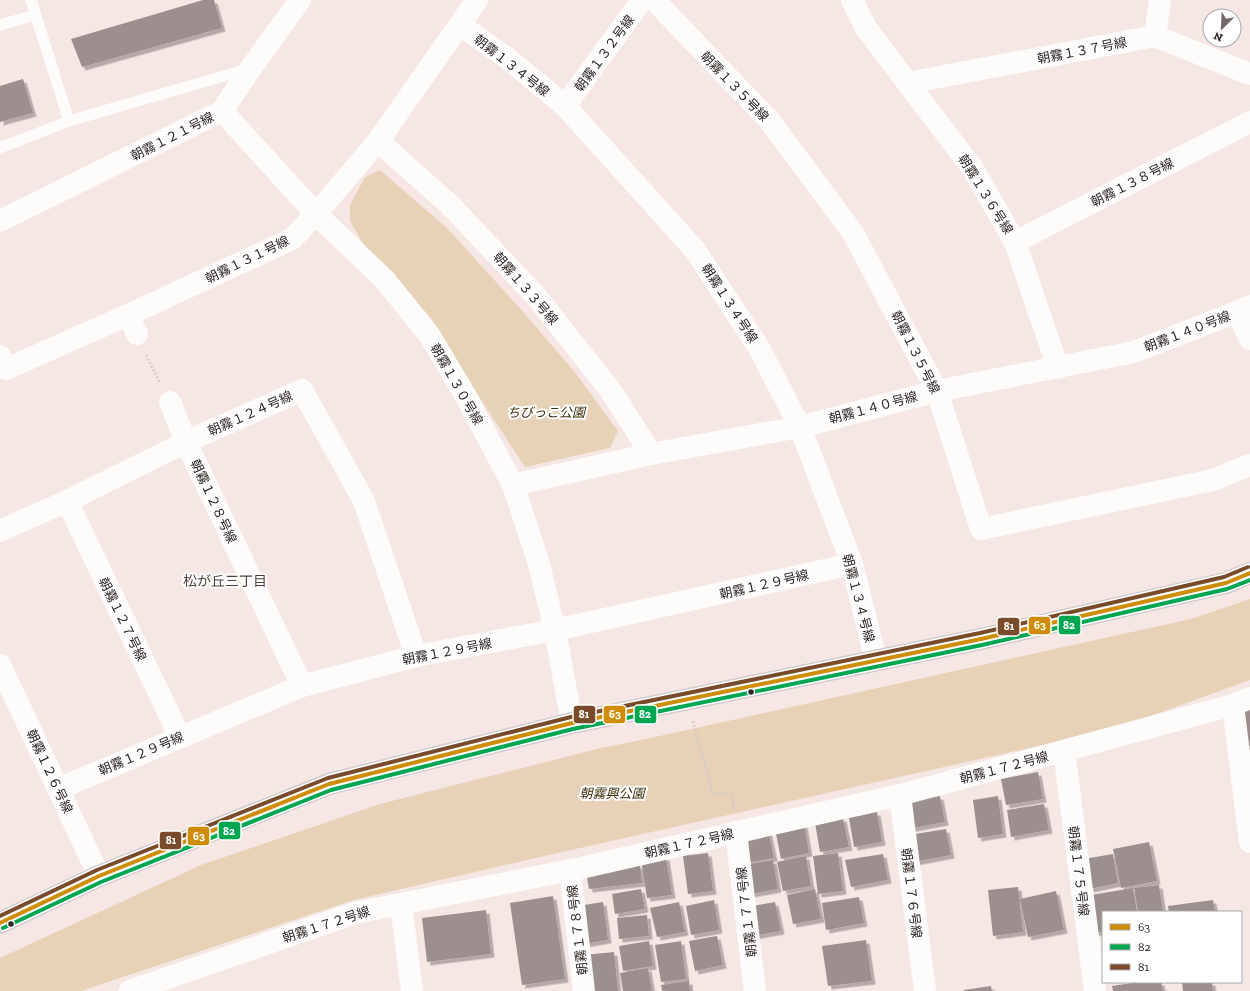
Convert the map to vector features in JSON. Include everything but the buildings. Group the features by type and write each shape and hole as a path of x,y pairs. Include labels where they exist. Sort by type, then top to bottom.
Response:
{"street":[{"name":"朝霧１２１号線","path":"0,221 222,111 300,0"},
{"name":"朝霧１３１号線","path":"0,356 6,369 128,315 292,239 316,214 378,141 477,0"},
{"name":"朝霧１３２号線","path":"565,106 642,0"},
{"name":"朝霧１３５号線","path":"654,0 769,120 853,232 937,391 981,529 1213,480 1250,465"},
{"name":"朝霧１３６号線","path":"852,0 866,28 973,169 1015,242 1058,368"},
{"path":"1160,0 1155,36 1250,74"},
{"name":"朝霧１３４号線","path":"460,25 507,58 565,106 695,250 759,348 800,427 852,564 876,661"},
{"name":"朝霧１３７号線","path":"908,84 1155,36"},
{"name":"朝霧１３０号線","path":"222,111 316,214 386,280 430,336 465,395 513,485 538,561 555,630 572,723"},
{"name":"朝霧１３８号線","path":"1015,242 1250,122"},
{"name":"朝霧１３３号線","path":"378,141 450,205 535,295 611,391 651,454"},
{"name":"朝霧１４０号線","path":"513,485 651,454 800,427 937,391 1134,352 1244,309"},
{"path":"1244,309 1250,339"},
{"path":"128,315 137,334"},
{"name":"朝霧１２４号線","path":"0,531 67,501 186,442 302,390 364,501 416,656"},
{"name":"朝霧１２８号線","path":"170,402 186,442 302,686"},
{"name":"朝霧１２７号線","path":"67,501 180,737"},
{"name":"朝霧１２９号線","path":"58,789 302,686 416,656 555,630 852,564"},
{"path":"0,923 100,876 330,784 572,723 988,637 1226,583 1250,573"},
{"name":"朝霧１２６号線","path":"0,665 100,876"},
{"path":"1241,702 1250,842"},
{"name":"朝霧１７２号線","path":"130,991 355,913 581,868 900,795 1241,702"},
{"name":"朝霧１７５号線","path":"1064,751 1095,991"},
{"name":"朝霧１７６号線","path":"900,795 925,991"},
{"name":"朝霧１７７号線","path":"736,832 755,991"},
{"name":"朝霧１７８号線","path":"570,870 584,991"},
{"path":"401,904 412,991"}],"lane":[{"path":"31,0 69,120"},
{"path":"0,25 35,15"},
{"path":"0,148 69,120 251,68"}],"path":[{"path":"137,334 170,402"},
{"path":"687,699 712,794 732,792 736,832"}],"green space":[{"name":"ちびっこ公園","path":"380,170 447,228 518,306 574,371 618,431 610,448 525,467 478,395 431,318 364,245 350,221 350,205 365,177"},
{"name":"朝霧興公園","path":"1250,599 1250,680 1115,729 571,850 354,900 81,991 0,991 0,958 201,865 380,804 601,748 1191,619"}],"transit line":[{"name":"81","path":"0,916 97,870 328,778 571,717 980,633 1224,577 1248,567"},
{"name":"63","path":"0,923 99,876 329,784 572,723 981,639 1226,583 1250,573"},
{"name":"82","path":"3,928 101,882 331,790 573,729 982,645 1227,589 1250,580"}],"district":[{"name":"松が丘三丁目","path":"225,581"}]}
